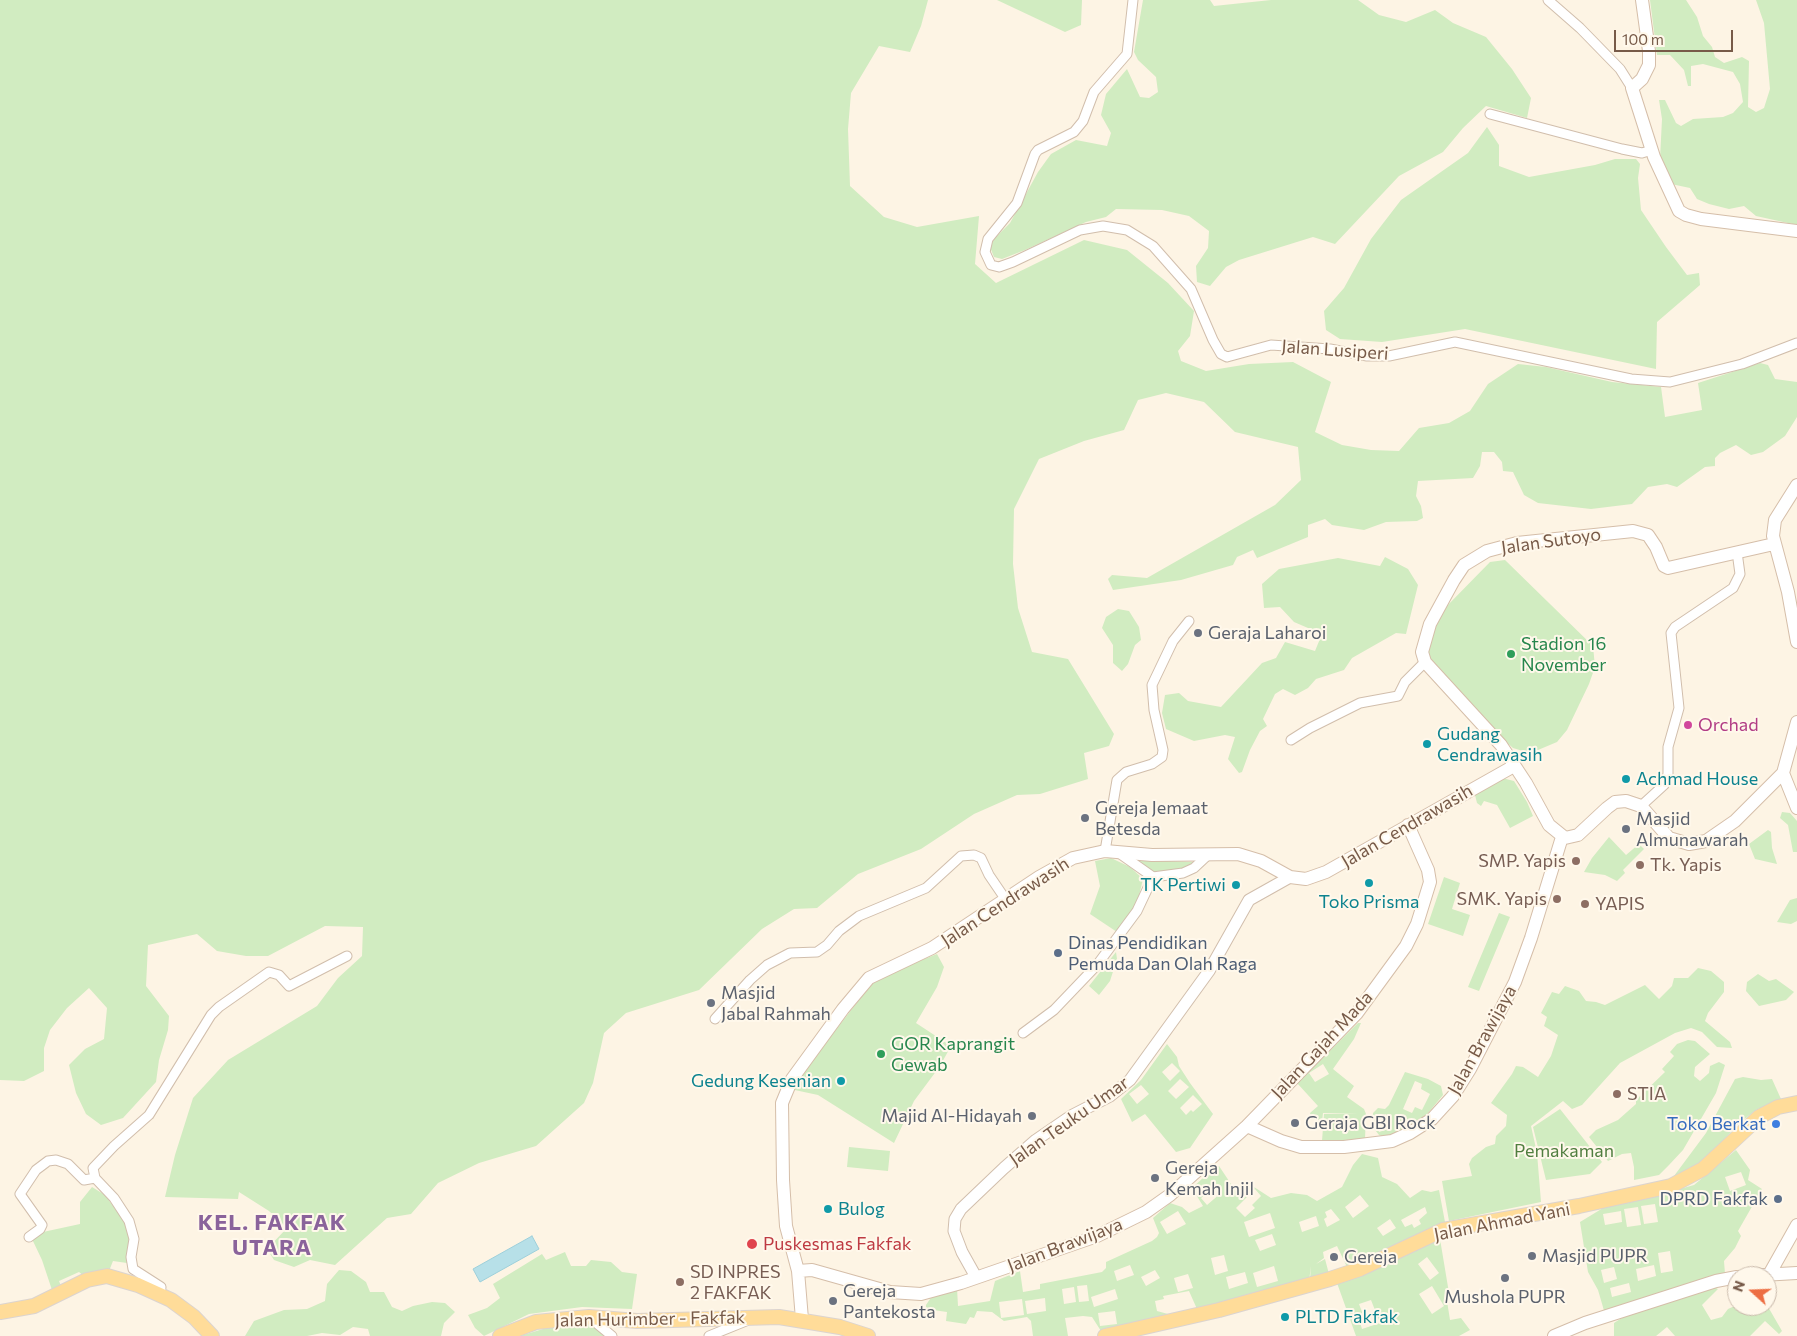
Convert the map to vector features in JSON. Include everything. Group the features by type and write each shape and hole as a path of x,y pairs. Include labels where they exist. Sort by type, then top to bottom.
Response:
{"main road":[{"path":"1642,0 1650,51 1649,65 1642,79 1632,88 1652,150 1673,200 1682,213 1701,219 1797,231"},
{"path":"1797,485 1775,520 1773,536 1788,592 1797,642"},
{"name":"Jalan Sutoyo","path":"1424,662 1422,652 1424,641 1445,596 1464,565 1487,551 1517,543 1630,531 1648,535 1656,547 1664,566 1668,568 1774,544"},
{"path":"1424,662 1501,746 1549,825 1562,837 1573,838 1592,824 1615,802 1626,801 1641,806 1670,838 1683,844 1697,844 1719,834 1783,773 1797,722"},
{"name":"Jalan Cendrawasih","path":"802,1319 798,1271 783,1180 782,1104 792,1079 843,1009 869,978 932,948 1058,864 1077,856 1105,851 1238,854 1250,856 1290,877 1306,879 1326,872 1514,766"},
{"path":"1783,773 1797,808"},
{"name":"Jalan Gajah Mada","path":"1247,1126 1357,1013 1411,937 1430,882 1428,870 1408,825"},
{"name":"Jalan Brawijaya","path":"798,1271 819,1271 872,1288 904,1294 921,1294 1097,1236 1146,1212 1170,1195 1247,1126 1281,1141 1301,1147 1344,1147 1392,1141 1410,1133 1432,1119 1453,1096 1470,1069 1515,982 1531,938 1562,837"},
{"name":"Jalan Ahmad Yani","path":"1105,1336 1226,1309 1330,1279 1360,1269 1444,1230 1580,1206 1671,1186 1703,1169 1759,1117 1778,1107 1797,1103"},
{"path":"1774,1266 1797,1225"},
{"path":"1777,1273 1797,1273"},
{"path":"0,1312 34,1306 87,1280 102,1276 116,1277 181,1305 212,1336"},
{"path":"1554,1336 1585,1323 1727,1279"},
{"name":"Jalan Hurimber - Fakfak","path":"500,1336 536,1322 589,1317 637,1321 753,1318 802,1319"},
{"path":"802,1319 868,1336"}],"street":[{"name":"Jalan Lusiperi","path":"1133,0 1127,54 1094,92 1085,116 1074,132 1035,154 1017,203 988,239 986,256 995,266 1013,262 1080,230 1103,226 1127,230 1152,246 1191,289 1213,340 1221,354 1227,357 1271,346 1330,349 1367,356 1390,356 1454,342 1632,380 1670,382 1742,364 1797,343"},
{"path":"1548,0 1569,17 1620,70 1632,88"},
{"path":"1490,114 1622,149 1642,152 1652,150"},
{"path":"1641,806 1664,785 1668,774 1668,747 1678,718 1679,708 1671,633 1675,627 1733,588 1740,574 1737,552"},
{"path":"1105,851 1117,780 1126,772 1152,764 1162,757 1163,750 1154,710 1152,685 1173,641 1189,622"},
{"path":"1291,740 1310,728 1360,703 1398,696 1404,682 1424,662"},
{"path":"1119,852 1153,877 1183,873 1194,868 1209,854"},
{"path":"715,1019 750,980 767,965 790,953 817,952 827,945 839,930 859,916 926,888 961,856 974,854 981,858 988,875 1006,900"},
{"path":"1023,1033 1054,1010 1097,965 1137,911 1153,877"},
{"name":"Jalan Teuku Umar","path":"976,1277 962,1252 954,1230 955,1220 961,1209 1036,1140 1071,1116 1110,1096 1130,1080 1209,971 1249,900 1290,877"},
{"path":"160,1295 161,1287 133,1268 131,1257 133,1233 129,1221 114,1198 95,1178 93,1168 114,1146 149,1115 215,1011 269,972 279,975 289,986 347,956"},
{"path":"29,1237 40,1229 42,1225 20,1194 36,1170 48,1161 56,1160 68,1164 84,1180 95,1178"},
{"path":"589,1317 612,1336"},
{"path":"709,1336 753,1318"}],"green space":[{"path":"0,0 928,0 921,26 910,52 879,46 851,93 848,129 850,186 884,217 917,227 979,216 975,264 996,283 1084,240 1127,250 1168,283 1194,311 1190,336 1178,351 1181,361 1206,371 1249,364 1293,362 1331,382 1315,432 1342,445 1371,450 1399,451 1419,428 1449,423 1470,411 1488,384 1518,364 1546,367 1612,382 1661,387 1665,417 1702,410 1698,383 1760,363 1768,365 1775,379 1797,382 1797,417 1785,436 1763,452 1751,455 1736,445 1720,453 1715,458 1715,466 1705,467 1677,487 1667,484 1648,487 1632,504 1591,509 1538,503 1524,495 1513,472 1503,471 1502,462 1494,452 1482,452 1480,466 1473,478 1418,481 1416,496 1421,506 1423,518 1417,521 1386,522 1364,530 1332,525 1325,519 1308,525 1308,537 1257,558 1253,550 1237,557 1233,565 1181,580 1113,590 1108,579 1112,575 1147,578 1275,505 1301,480 1298,447 1235,432 1204,402 1166,393 1138,400 1124,430 1084,441 1039,459 1014,509 1013,564 1018,608 1032,652 1068,659 1114,734 1109,746 1084,753 1088,779 1040,794 1017,795 974,814 921,849 858,874 817,908 794,909 762,929 699,990 626,1013 604,1033 593,1083 584,1103 536,1146 479,1163 438,1183 411,1214 387,1218 335,1265 310,1260 294,1267 274,1260 267,1249 287,1228 269,1211 239,1192 238,1199 165,1197 175,1155 193,1098 228,1060 317,1006 338,978 362,956 363,927 325,926 268,956 246,956 217,951 197,934 148,945 146,986 169,1016 168,1030 159,1060 156,1082 123,1118 101,1125 86,1114 76,1093 69,1065 85,1049 104,1039 107,1008 89,988 67,1008 50,1030 44,1048 44,1071 24,1081 0,1080"},
{"path":"997,0 1082,0 1081,25 1065,32"},
{"path":"1143,0 1210,0 1214,6 1271,0 1358,0 1379,15 1406,22 1435,10 1453,23 1486,37 1512,69 1531,98 1527,118 1486,106 1463,128 1443,152 1399,176 1335,244 1313,237 1239,260 1226,267 1210,286 1197,282 1196,266 1208,248 1209,231 1189,216 1162,210 1116,209 1106,217 1086,222 1025,250 1002,259 994,257 990,247 994,239 1010,223 1038,172 1051,154 1076,140 1107,146 1111,133 1101,115 1106,94 1127,69 1140,97 1149,98 1158,92 1156,77 1138,60 1134,52"},
{"path":"1650,0 1686,0 1697,17 1703,36 1712,47 1715,57 1724,63 1742,57 1749,61 1748,107 1756,112 1764,108 1770,89 1764,23 1756,0 1797,0 1797,225 1756,216 1744,206 1729,209 1709,204 1697,199 1690,188 1671,184 1660,159 1662,119 1659,100 1665,100 1676,123 1681,126 1693,119 1723,117 1733,113 1743,102 1740,84 1733,72 1703,64 1691,66 1691,86 1688,86 1684,70 1670,55 1657,55"},
{"path":"1487,127 1499,145 1499,166 1529,177 1595,165 1615,159 1636,159 1640,164 1638,178 1641,210 1687,275 1699,273 1700,285 1657,322 1656,369 1465,329 1382,342 1340,339 1326,330 1324,311 1344,288 1371,239 1401,200 1468,153"},
{"path":"1385,557 1408,569 1418,585 1406,634 1396,633 1352,658 1344,670 1316,679 1308,688 1295,695 1283,689 1275,694 1263,719 1267,726 1260,731 1250,750 1242,772 1239,773 1228,759 1235,737 1225,735 1194,741 1166,729 1162,713 1165,695 1179,693 1188,701 1221,707 1262,663 1276,658 1285,642 1315,651 1322,634 1294,622 1280,607 1264,608 1262,584 1279,569 1338,558 1380,566"},
{"name":"Stadion 16 November","path":"1505,560 1593,646 1595,667 1567,730 1557,742 1538,750 1526,752 1513,748 1496,733 1428,658 1427,644 1443,610 1490,562"},
{"path":"1118,609 1129,611 1139,627 1141,640 1135,645 1128,664 1122,671 1113,663 1113,645 1102,628 1106,617"},
{"path":"1502,778 1514,781 1533,816 1510,828 1497,805 1484,801 1481,806 1477,803 1475,795"},
{"path":"1782,812 1790,813 1797,821 1797,852 1793,852 1788,825 1780,818"},
{"path":"1768,830 1771,832 1772,848 1777,864 1755,859 1749,844"},
{"path":"1609,837 1626,855 1639,844 1644,849 1623,870 1625,873 1617,881 1605,875 1584,872 1592,858"},
{"path":"1111,858 1130,867 1143,879 1138,900 1125,923 1117,932 1090,914 1100,886 1095,861"},
{"path":"1136,859 1195,862 1184,869 1159,874 1149,870"},
{"path":"1444,877 1460,883 1452,909 1470,915 1463,936 1428,924"},
{"path":"1797,898 1797,921 1791,924 1777,922 1790,900"},
{"path":"1499,913 1510,917 1479,991 1468,987"},
{"path":"1116,952 1117,959 1110,981 1099,995 1089,986"},
{"name":"GOR Kaprangit Gewab","path":"937,954 944,967 937,987 916,1023 951,1046 940,1066 914,1101 894,1143 818,1095 790,1089 876,978"},
{"path":"1698,968 1711,971 1724,982 1724,992 1708,1013 1705,1021 1730,1042 1732,1048 1717,1047 1702,1032 1691,1028 1675,1033 1620,1063 1582,1105 1572,1109 1563,1101 1531,1126 1537,1153 1541,1202 1449,1221 1442,1181 1472,1176 1469,1164 1472,1158 1486,1147 1495,1144 1496,1136 1506,1126 1507,1115 1491,1103 1516,1066 1523,1067 1538,1077 1551,1056 1558,1035 1544,1026 1547,1017 1541,1013 1552,992 1559,994 1565,986 1579,991 1586,1001 1605,1005 1645,985 1659,999 1672,986 1674,978 1688,978"},
{"path":"1758,974 1769,981 1776,979 1794,992 1786,1000 1759,1006 1746,991 1747,982"},
{"path":"1358,1023 1361,1023 1354,1039 1333,1069 1354,1086 1347,1097 1364,1109 1366,1114 1365,1139 1322,1141 1324,1114 1358,1114 1323,1113 1322,1122 1311,1117 1310,1113 1318,1106 1297,1083","holes":["1323,1064 1329,1074 1315,1082 1309,1073"]},
{"path":"1688,1040 1695,1041 1710,1054 1695,1067 1694,1076 1700,1081 1709,1073 1710,1066 1719,1062 1725,1065 1716,1093 1683,1150 1669,1165 1659,1175 1634,1180 1631,1153 1622,1154 1608,1161 1589,1137 1596,1130 1618,1120 1636,1104 1636,1100 1665,1072 1662,1069 1674,1056 1670,1052 1677,1044"},
{"path":"1167,1044 1177,1057 1179,1066 1190,1083 1213,1114 1190,1148 1176,1152 1145,1114 1132,1122 1121,1099 1141,1080","holes":["1172,1063 1180,1071 1170,1081 1162,1072","1180,1079 1189,1087 1176,1099 1168,1091","1141,1085 1149,1094 1137,1104 1129,1094","1193,1095 1202,1104 1186,1115 1180,1108"]},
{"path":"1405,1072 1428,1079 1441,1086 1443,1095 1424,1118 1408,1131 1386,1138 1379,1135 1372,1126 1373,1113 1378,1108 1385,1109 1389,1105","holes":["1415,1081 1422,1084 1421,1089 1430,1094 1422,1110 1415,1107 1412,1113 1403,1109","1386,1114 1391,1128 1379,1132 1374,1118"]},
{"path":"1743,1077 1761,1080 1772,1079 1781,1099 1756,1110 1737,1125 1718,1147 1692,1170 1671,1180 1706,1133 1735,1079"},
{"name":"Pemakaman","path":"1560,1109 1602,1162 1590,1174 1546,1180 1533,1127"},
{"path":"849,1147 890,1151 888,1171 847,1167"},
{"path":"1736,1150 1750,1170 1748,1180 1762,1189 1738,1231 1741,1236 1735,1248 1724,1261 1725,1274 1605,1314 1598,1290 1588,1272 1580,1222 1608,1205 1652,1197 1694,1185","holes":["1741,1172 1746,1185 1730,1191 1725,1177","1655,1204 1658,1222 1644,1224 1641,1206","1638,1207 1641,1225 1627,1227 1624,1209","1621,1211 1622,1222 1605,1225 1603,1214","1670,1251 1673,1271 1661,1273 1658,1253","1654,1265 1656,1276 1638,1281 1636,1269","1614,1267 1617,1279 1604,1283 1601,1270","1629,1283 1631,1292 1612,1297 1610,1288"]},
{"path":"1362,1154 1378,1158 1382,1177 1397,1184 1410,1198 1422,1190 1431,1192 1439,1190 1445,1222 1362,1262 1347,1267 1337,1246 1323,1252 1324,1258 1316,1264 1325,1259 1329,1274 1310,1280 1311,1266 1309,1281 1285,1288 1197,1309 1189,1291 1163,1296 1164,1299 1155,1301 1157,1311 1168,1314 1168,1318 1123,1328 1101,1331 1092,1317 1083,1316 1065,1318 1068,1336 1033,1336 1031,1321 1027,1317 1004,1321 992,1312 977,1311 974,1318 970,1317 966,1324 946,1321 947,1312 926,1309 926,1305 932,1296 957,1288 958,1306 990,1301 995,1281 1020,1271 1023,1292 1040,1289 1040,1284 1102,1272 1106,1268 1106,1262 1157,1237 1159,1233 1153,1218 1170,1203 1182,1207 1189,1213 1203,1206 1192,1188 1214,1168 1219,1166 1241,1199 1254,1187 1271,1198 1291,1193 1307,1195 1317,1201 1342,1187 1353,1165","holes":["1216,1186 1221,1193 1207,1205 1201,1198","1255,1189 1261,1196 1252,1205 1255,1208 1245,1217 1236,1208","1360,1195 1369,1206 1353,1218 1345,1207","1425,1207 1427,1213 1419,1220 1421,1224 1414,1228 1412,1224 1405,1227 1401,1220","1331,1209 1340,1220 1327,1227 1324,1219 1327,1217 1325,1212","1178,1211 1186,1224 1167,1234 1160,1222","1270,1213 1275,1228 1249,1237 1244,1222","1316,1216 1319,1226 1302,1232 1299,1222","1390,1219 1396,1228 1383,1236 1377,1228","1272,1234 1276,1245 1260,1251 1255,1240","1224,1255 1228,1271 1215,1275 1211,1258","1130,1265 1134,1275 1117,1281 1114,1271","1274,1266 1278,1281 1257,1287 1253,1273","1155,1270 1160,1278 1146,1286 1141,1277","1245,1272 1248,1283 1229,1289 1226,1277","1188,1274 1193,1288 1178,1292 1174,1278","1087,1285 1089,1301 1079,1302 1077,1286","1074,1287 1076,1302 1064,1304 1062,1289","1115,1289 1118,1299 1094,1307 1091,1297","1045,1298 1046,1311 1027,1314 1025,1301","1022,1299 1024,1315 1001,1318 999,1302","1115,1311 1117,1324 1100,1326 1098,1313"]},
{"path":"92,1187 105,1195 124,1221 130,1238 127,1263 113,1261 109,1271 84,1276 79,1272 59,1281 61,1286 52,1290 42,1260 32,1239 43,1232 80,1224 80,1202"},
{"path":"1440,1239 1450,1299 1447,1301 1450,1320 1461,1318 1470,1330 1459,1336 1356,1336 1337,1283","holes":["1427,1257 1439,1273 1430,1280 1418,1264","1432,1286 1444,1306 1432,1314 1419,1294","1371,1300 1380,1323 1362,1329 1359,1319 1364,1317 1359,1304"]},
{"path":"565,1252 571,1266 586,1266 591,1260 611,1262 622,1272 637,1274 632,1309 582,1307 529,1314 484,1336 475,1328 468,1315 487,1308 500,1298 493,1284 542,1254 546,1260"},
{"path":"339,1270 351,1271 366,1282 370,1292 384,1292 392,1307 402,1311 413,1306 432,1302 445,1303 455,1312 444,1323 441,1336 370,1336 368,1329 353,1327 340,1335 322,1333 307,1336 245,1336 254,1321 284,1310 307,1309 325,1301 327,1284"},
{"path":"1714,1287 1718,1289 1702,1305 1711,1320 1722,1317 1727,1310 1727,1316 1773,1316 1782,1331 1779,1334 1765,1321 1750,1336 1675,1336 1667,1327 1656,1336 1614,1336 1614,1323 1628,1314"},
{"path":"589,1322 604,1336 520,1336 543,1329"}],"water":[{"path":"532,1236 539,1249 480,1282 473,1269"}],"place":[{"name":"Geraja Laharoi","path":"1198,633"},
{"name":"Stadion 16 November","path":"1511,654"},
{"name":"Orchad","path":"1688,725"},
{"name":"Gudang Cendrawasih","path":"1427,744"},
{"name":"Achmad House","path":"1626,779"},
{"name":"Gereja Jemaat Betesda","path":"1085,818"},
{"name":"Masjid Almunawarah","path":"1626,829"},
{"name":"SMP. Yapis","path":"1576,861"},
{"name":"Tk. Yapis","path":"1640,865"},
{"name":"Toko Prisma","path":"1369,883"},
{"name":"TK Pertiwi","path":"1236,885"},
{"name":"SMK. Yapis","path":"1557,899"},
{"name":"YAPIS","path":"1585,904"},
{"name":"Dinas Pendidikan Pemuda Dan Olah Raga","path":"1058,953"},
{"name":"Masjid Jabal Rahmah","path":"711,1003"},
{"name":"GOR Kaprangit Gewab","path":"881,1054"},
{"name":"Gedung Kesenian","path":"841,1081"},
{"name":"STIA","path":"1617,1094"},
{"name":"Majid Al-Hidayah","path":"1032,1116"},
{"name":"Geraja GBI Rock","path":"1295,1123"},
{"name":"Toko Berkat","path":"1776,1124"},
{"name":"Gereja Kemah Injil","path":"1155,1178"},
{"name":"DPRD Fakfak","path":"1778,1199"},
{"name":"Bulog","path":"828,1209"},
{"name":"Puskesmas Fakfak","path":"752,1244"},
{"name":"Masjid PUPR","path":"1532,1256"},
{"name":"Gereja","path":"1334,1257"},
{"name":"Mushola PUPR","path":"1505,1278"},
{"name":"SD INPRES 2 FAKFAK","path":"680,1282"},
{"name":"Gereja Pantekosta","path":"833,1301"},
{"name":"PLTD Fakfak","path":"1285,1317"}],"district":[{"name":"KEL. FAKFAK UTARA","path":"272,1236"}]}
